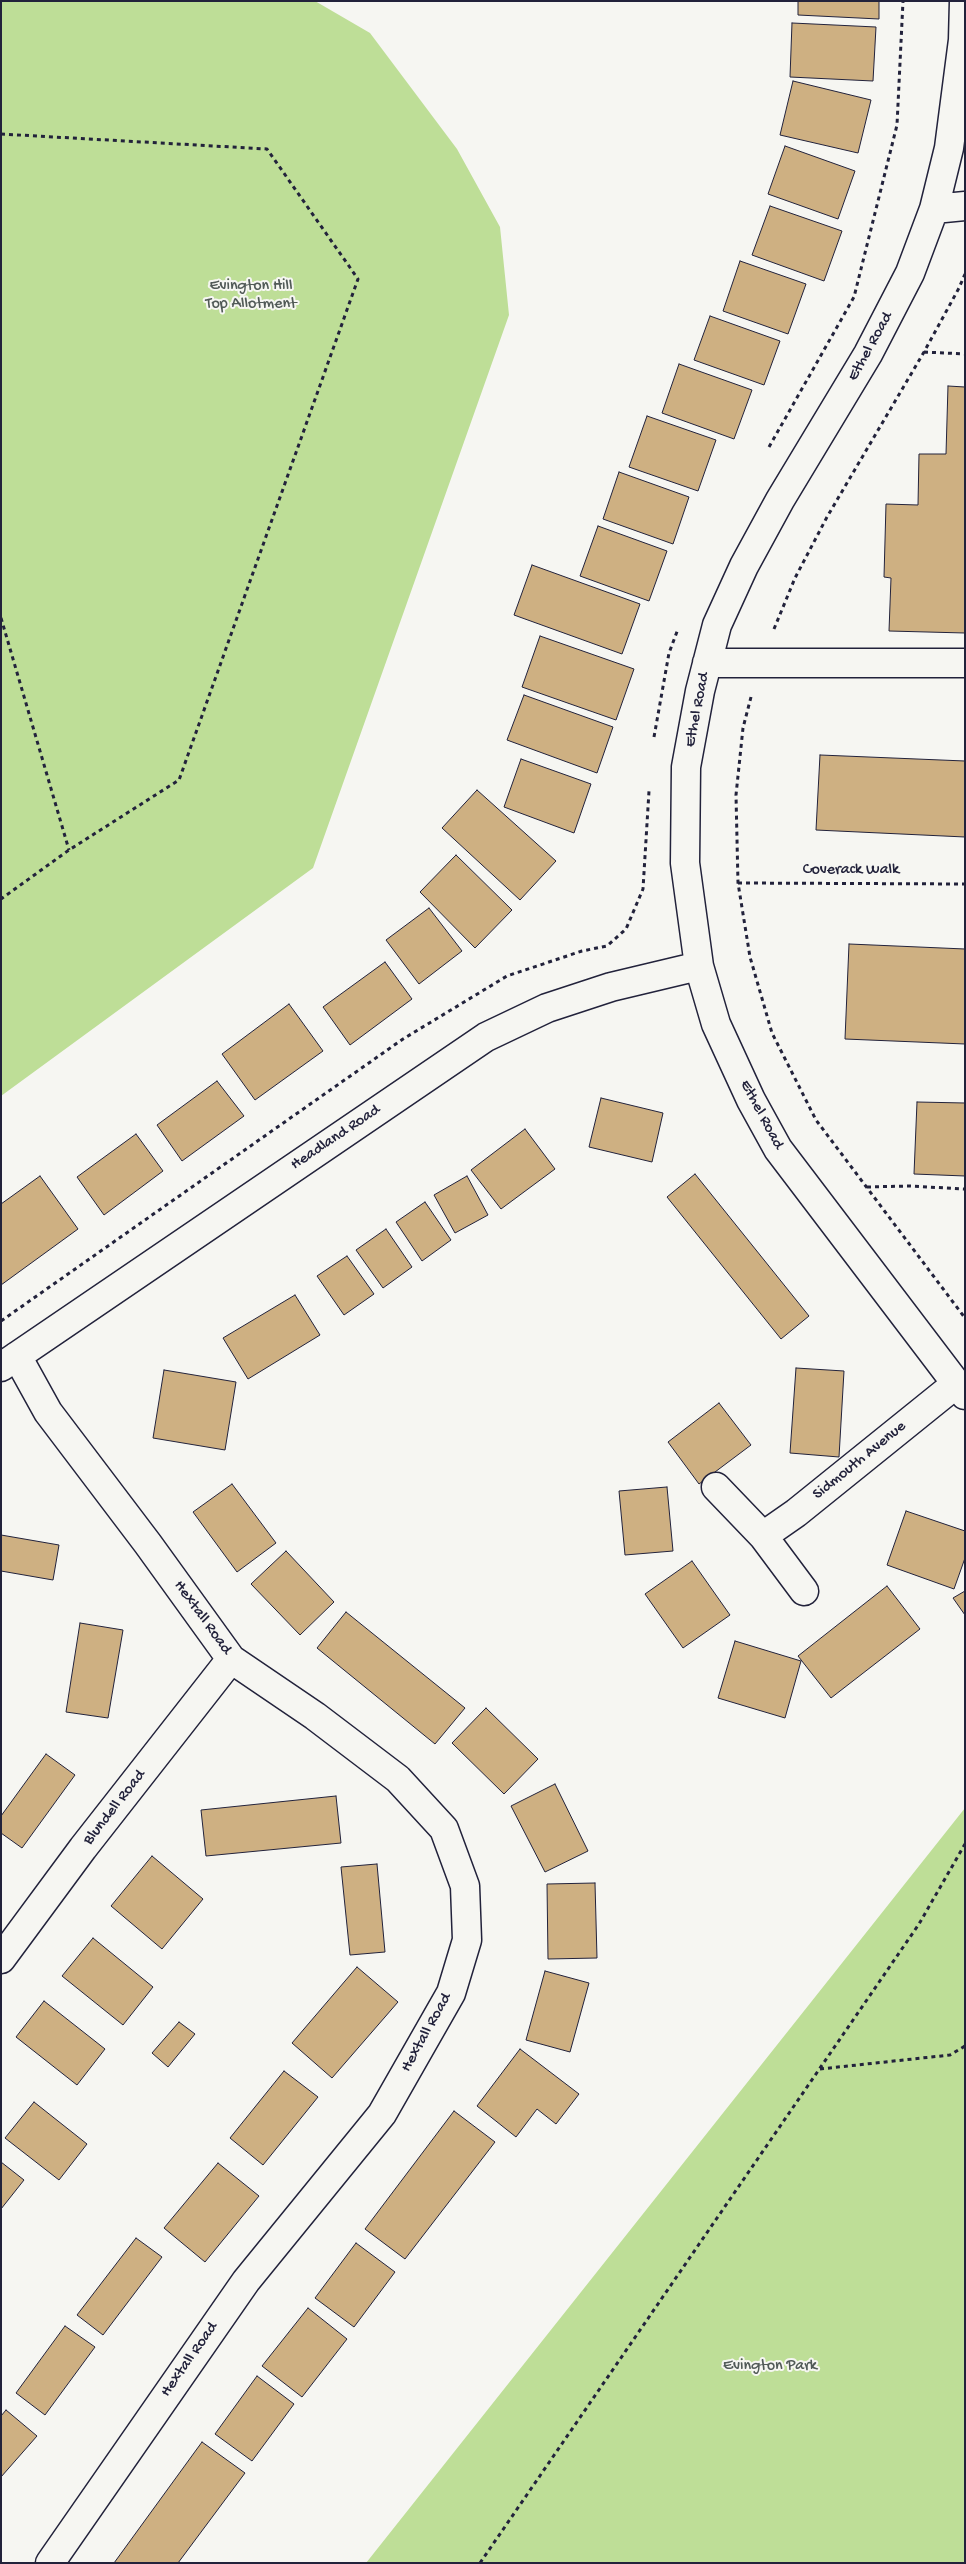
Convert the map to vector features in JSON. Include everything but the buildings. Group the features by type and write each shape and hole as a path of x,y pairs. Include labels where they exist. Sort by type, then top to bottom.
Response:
{"street":[{"name":"Ethel Road","path":"960,1389 778,1149 751,1100 716,1024 699,966 685,863 686,767 707,663 717,625 744,566 780,500 868,354 910,273 934,209 949,148 963,40 964,1"},
{"path":"934,209 965,206"},
{"path":"707,663 965,663"},
{"name":"Headland Road","path":"9,1361 486,1037 547,1008 611,987 699,966"},
{"name":"Hextall Road","path":"9,1361 148,1544 231,1659 316,1716 398,1779 444,1829 465,1886 466,1940 451,1993 382,2114 246,2281 50,2563"},
{"name":"Sidmouth Avenue","path":"763,1536 796,1514 960,1389"},
{"path":"716,1487 763,1536 804,1591"},
{"name":"Blundell Road","path":"1,1959 83,1848 231,1659"}],"path":[{"path":"765,454 854,297 897,125 903,1"},
{"path":"1,134 267,149 358,279 179,780 69,850 1,899"},
{"path":"965,274 924,352 827,517 795,578 760,664 743,728 736,795 738,883 750,957 772,1033 816,1120 965,1318"},
{"path":"924,352 965,354"},
{"path":"1,618 69,850"},
{"path":"654,740 669,654 679,626"},
{"path":"1,1321 403,1039 507,976 582,951 607,946 626,929 644,889 650,787"},
{"name":"Coverack Walk","path":"738,883 965,884"},
{"path":"867,1187 909,1186 965,1189"},
{"path":"480,2563 919,1924 965,1844"},
{"path":"819,2070 950,2055 965,2046"}],"green space":[{"name":"Evington Hill Top Allotment","path":"1,1 315,1 370,33 457,149 500,227 509,315 313,868 1,1096"},
{"name":"Evington Park","path":"965,1808 965,2563 366,2563"}]}
